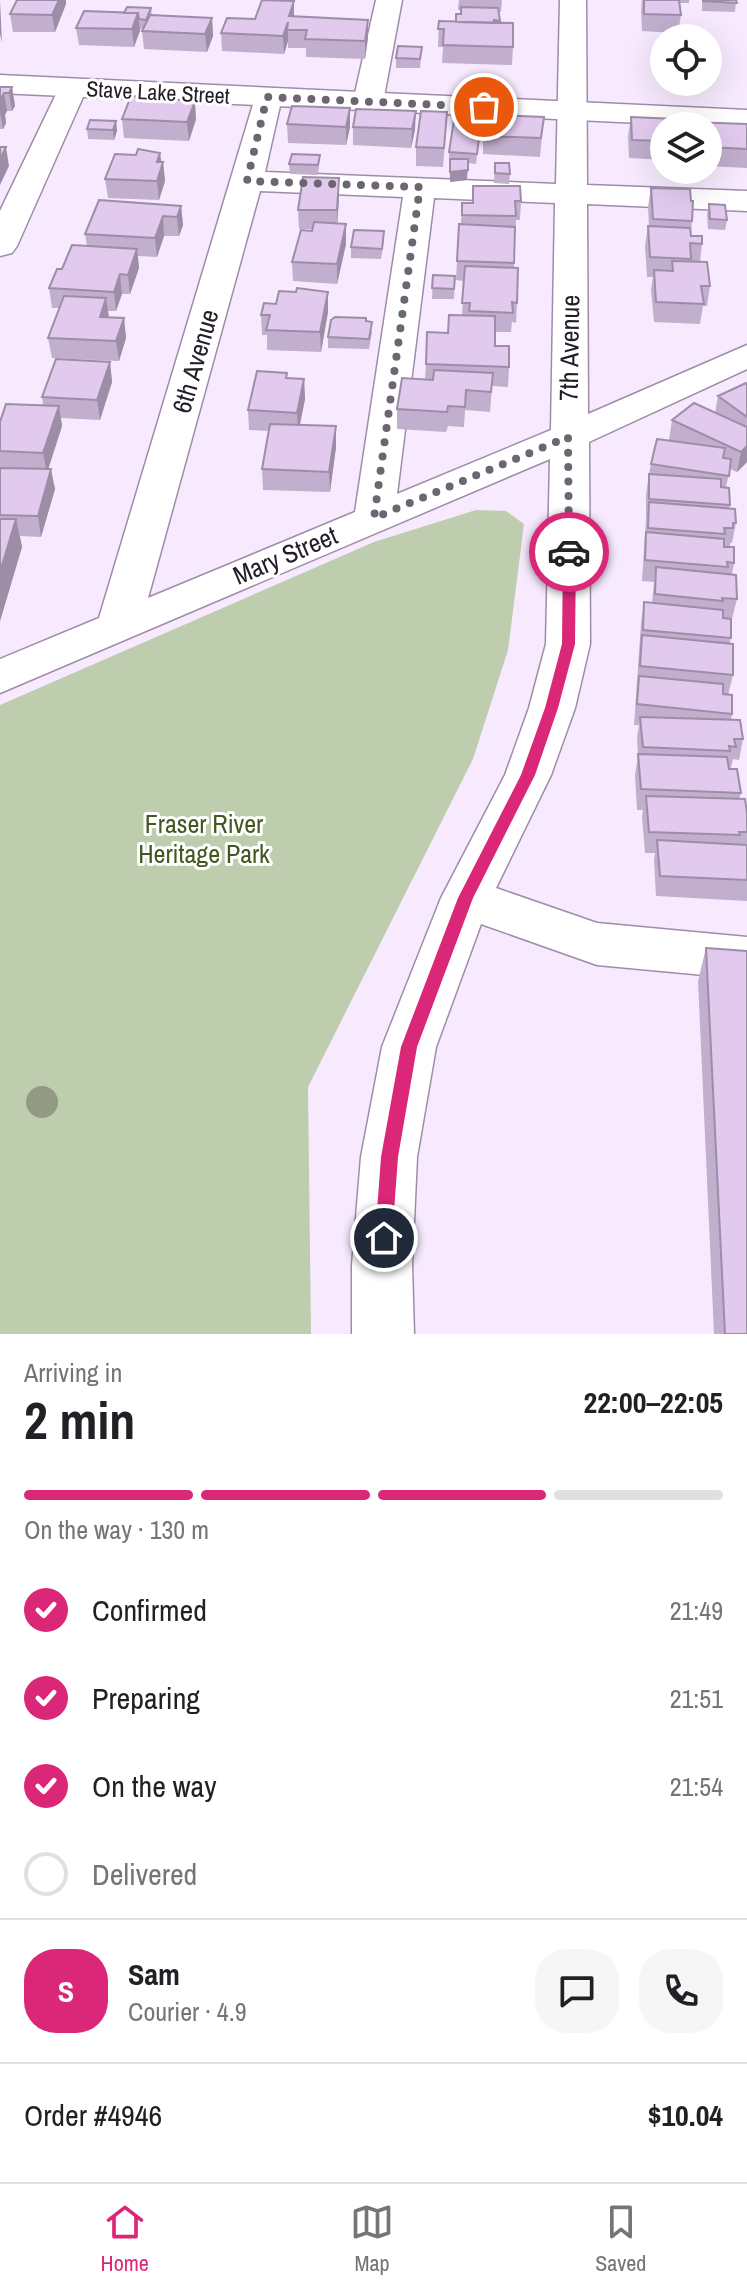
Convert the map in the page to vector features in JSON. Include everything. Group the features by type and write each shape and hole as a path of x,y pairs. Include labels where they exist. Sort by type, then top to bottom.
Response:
{"street":[{"path":"368,102 389,0"},
{"name":"7th Avenue","path":"383,1334 382,1265 389,1157 409,1047 466,898 528,775 552,708 568,644 573,0"},
{"name":"Stave Lake Street","path":"0,84 747,119"},
{"path":"0,246 73,88"},
{"name":"6th Avenue","path":"119,624 247,181 267,97"},
{"path":"247,181 747,201"},
{"path":"374,518 420,187"},
{"name":"Mary Street","path":"0,677 119,624 568,437 747,356"},
{"path":"466,898 597,944 747,958"}],"green space":[{"name":"Fraser River Heritage Park","path":"476,510 506,511 524,524 508,650 473,759 308,1087 311,1334 0,1334 0,705 374,542"}],"building":[{"path":"17,0 59,0 52,15 10,14"},
{"path":"262,0 294,1 289,16 368,20 365,41 305,39 307,30 287,30 288,22 283,36 221,33 227,18 255,19"},
{"path":"644,0 679,0 681,15 644,14"},
{"path":"736,0 737,3 703,1"},
{"path":"127,7 151,8 146,20 139,19 138,13 124,13"},
{"path":"461,7 498,8 500,21 456,22 456,14 461,14"},
{"path":"84,11 138,13 132,29 76,28"},
{"path":"150,15 212,18 205,34 142,31"},
{"path":"439,21 513,23 513,47 443,45 444,29 438,29"},
{"path":"398,46 422,47 420,59 396,58"},
{"path":"0,87 12,87 0,100"},
{"path":"131,96 195,101 187,122 122,119"},
{"path":"292,106 350,108 346,127 287,124"},
{"path":"356,109 416,111 412,129 353,127"},
{"path":"421,111 447,112 444,148 416,147"},
{"path":"493,115 544,117 541,138 483,136 485,120 492,120"},
{"path":"631,117 650,118 650,141 632,140"},
{"path":"90,120 116,121 113,130 87,129"},
{"path":"454,120 481,121 477,154 449,152"},
{"path":"722,123 747,124 747,149 722,148"},
{"path":"138,149 160,153 157,162 163,162 157,181 105,179 115,154 136,155"},
{"path":"292,154 320,155 318,165 289,164"},
{"path":"450,159 468,159 468,170 450,172"},
{"path":"495,163 509,163 510,174 495,173"},
{"path":"303,177 339,178 337,210 298,210"},
{"path":"473,186 520,186 521,201 515,201 516,216 462,215 462,203 473,203"},
{"path":"651,188 690,189 692,221 653,219"},
{"path":"99,200 181,206 177,217 163,216 155,238 85,234"},
{"path":"709,204 725,205 727,220 710,219"},
{"path":"314,222 346,224 337,264 292,262 301,230 312,231"},
{"path":"459,224 515,227 514,263 457,261"},
{"path":"648,226 690,228 691,236 702,236 702,244 690,243 691,259 650,257"},
{"path":"354,230 384,231 382,249 351,247"},
{"path":"72,245 137,249 128,275 120,274 114,292 49,288 57,269 62,269"},
{"path":"672,261 707,262 710,286 701,286 704,304 656,302 654,270 673,271"},
{"path":"465,266 518,268 517,303 512,302 513,313 469,311 470,303 462,303"},
{"path":"433,275 455,276 454,289 432,288"},
{"path":"297,288 328,292 320,332 266,330 270,315 261,315 264,303 276,304 279,291 296,292"},
{"path":"64,296 106,298 100,317 124,318 116,341 48,338"},
{"path":"449,315 495,316 495,346 509,346 509,367 426,364 427,332 448,333"},
{"path":"335,317 366,318 366,321 372,322 369,339 328,337 331,320"},
{"path":"56,359 110,362 97,400 42,397"},
{"path":"434,370 493,373 491,392 466,390 465,407 448,406 447,412 397,409 402,378 433,380"},
{"path":"257,371 287,373 286,378 304,379 297,413 248,410"},
{"path":"747,384 747,417 718,396"},
{"path":"694,403 747,427 747,446 741,452 672,420"},
{"path":"6,404 59,406 43,453 0,451 0,422"},
{"path":"270,424 336,426 329,472 262,469"},
{"path":"657,439 725,448 723,458 731,459 729,476 651,464"},
{"path":"0,468 51,469 38,516 0,515"},
{"path":"649,474 721,479 721,487 729,488 730,505 649,499"},
{"path":"649,502 735,509 736,523 733,523 733,528 724,528 725,534 648,528"},
{"path":"0,519 16,519 0,572"},
{"path":"646,532 724,539 724,547 734,547 734,563 727,562 728,567 645,560"},
{"path":"656,567 736,575 737,599 722,598 723,601 655,594"},
{"path":"644,602 723,610 723,618 731,619 731,638 643,630"},
{"path":"642,635 733,644 733,675 640,666"},
{"path":"639,676 723,684 723,694 732,695 732,714 637,704"},
{"path":"640,717 740,720 743,739 734,739 736,747 729,746 730,751 643,747"},
{"path":"638,754 727,757 729,769 737,769 741,793 641,789"},
{"path":"646,796 745,799 747,832 739,832 740,835 649,832"},
{"path":"657,840 747,845 747,880 660,876"},
{"path":"706,948 747,951 747,1334 725,1334"}],"way so far":[{"path":"484,107 267,97 247,181 420,187 374,518 568,437 569,552"}],"route":[{"path":"384,1238 389,1157 409,1047 466,898 528,775 552,708 568,644 569,552"}]}
